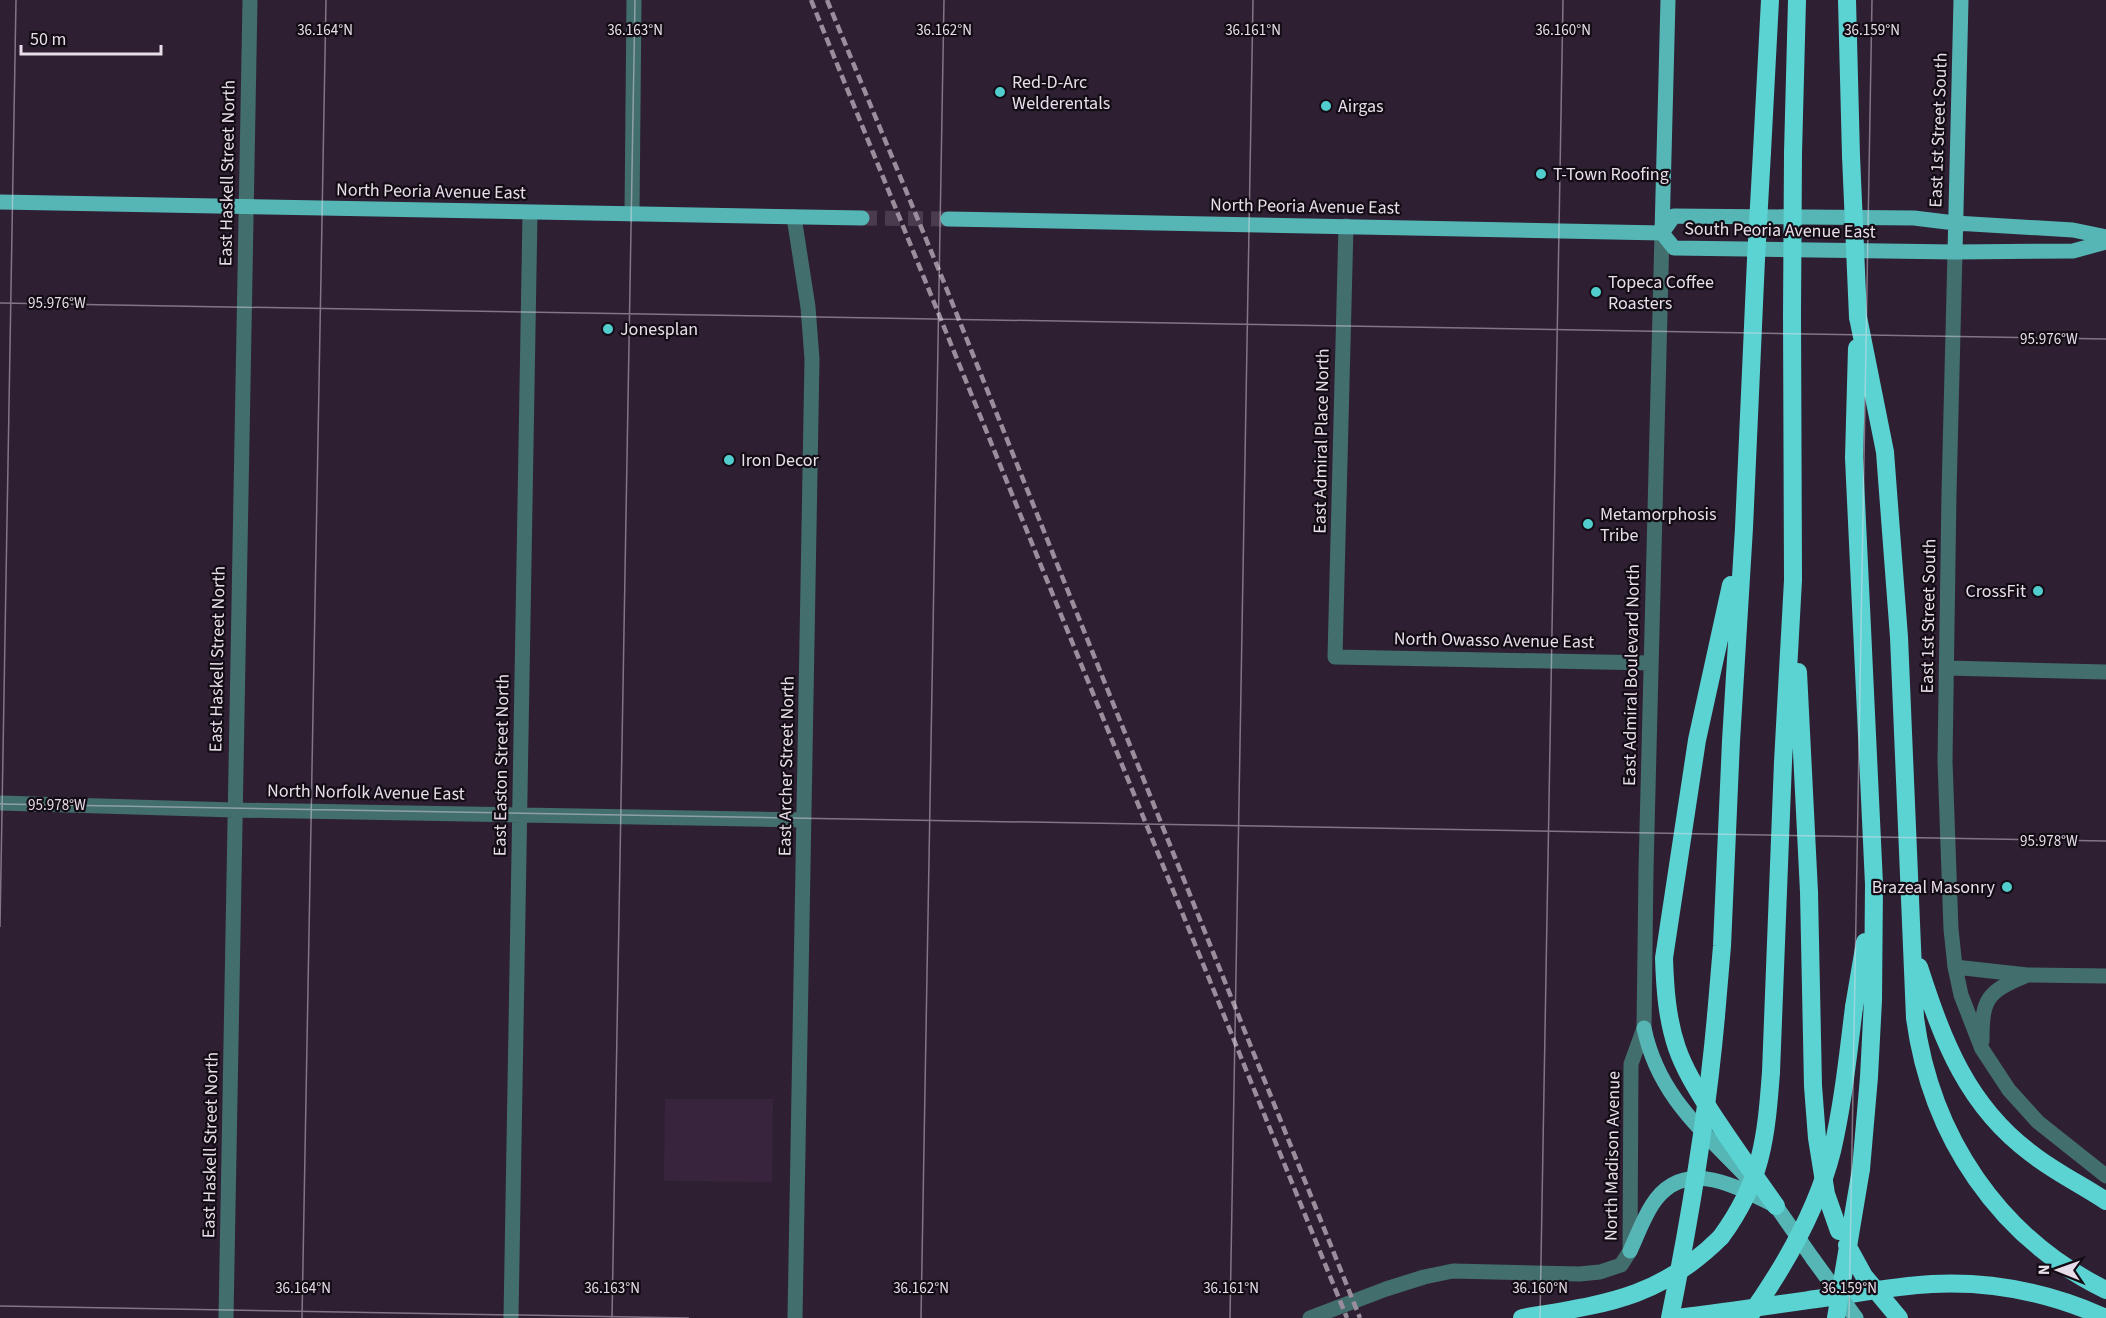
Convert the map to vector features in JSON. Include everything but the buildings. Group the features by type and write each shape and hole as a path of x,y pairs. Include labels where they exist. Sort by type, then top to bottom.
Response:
{"highway":[{"path":"1670,1318 1696,1184 1711,1071 1722,946 1770,0"},
{"path":"1797,0 1793,153 1793,580 1808,881 1813,1086 1817,1138 1826,1194 1839,1231 1864,1276 1899,1318"},
{"path":"1836,1318 1861,1169 1873,1000 1874,884 1854,458 1858,316 1847,0"},
{"path":"1858,316 1885,452 1899,637 1915,1018 1920,1052 1939,1112 1966,1165 1984,1191 2031,1241 2064,1266 2106,1290"},
{"path":"1744,528 1697,740 1664,957 1665,986 1668,1016 1688,1076 1776,1206"},
{"path":"1522,1318 1596,1305 1654,1286 1697,1259 1721,1237 1744,1202 1757,1172 1766,1131 1770,1072 1793,580"},
{"path":"1748,1318 1780,1271 1802,1232 1831,1154 1845,1085 1854,1007 1874,884"},
{"path":"1912,945 1944,1040 1962,1075 1982,1104 2007,1133 2032,1155 2106,1201"},
{"path":"1677,1318 1931,1284 1986,1285 2017,1290 2085,1309 2106,1318"}],"main road":[{"name":"East Admiral Boulevard North","path":"1662,233 1668,0"},
{"name":"East 1st Street South","path":"1955,252 1961,0"},
{"name":"North Peoria Avenue East","path":"0,202 862,218"},
{"name":"South Peoria Avenue East","path":"2106,237 2073,230 1955,223 1914,218 1674,216 1662,233 1674,248 1955,252 2073,251 2106,242"},
{"name":"North Peoria Avenue East","path":"948,219 1662,233"},
{"path":"1644,1028 1649,1052 1658,1072 1683,1111 1776,1206 1856,1318"},
{"path":"1630,1251 1653,1204 1671,1186 1683,1180 1714,1179 1728,1183 1776,1206"}],"street":[{"name":"East Haskell Street North","path":"226,1318 250,0"},
{"path":"632,214 634,0"},
{"name":"East Easton Street North","path":"511,1318 530,213"},
{"name":"East Archer Street North","path":"794,217 808,307 812,359 795,1318"},
{"name":"East Admiral Place North","path":"1335,657 1346,226"},
{"name":"East Admiral Boulevard North","path":"1644,1028 1662,233"},
{"name":"East 1st Street South","path":"1955,252 1948,505 1946,791 1951,929 1955,967 1961,995 1982,1049 2009,1090 2038,1122 2106,1176"},
{"name":"North Owasso Avenue East","path":"1335,657 1651,663"},
{"path":"1947,668 2106,672"},
{"name":"North Norfolk Avenue East","path":"0,803 234,810 804,820"},
{"path":"1955,967 2027,975 2106,976"},
{"path":"1982,1049 1984,1005 1996,989 2027,975"},
{"name":"North Madison Avenue","path":"1630,1251 1631,1064 1644,1028"},
{"path":"1310,1318 1386,1289 1443,1273 1453,1271 1579,1274 1600,1272 1621,1264 1630,1251"}],"shaded area":[{"path":"665,1099 773,1099 772,1182 664,1181"}],"tunnel":[{"path":"862,218 948,219"}],"railway":[{"path":"811,0 1347,1318"},
{"path":"827,0 943,280 1360,1318"}],"place":[{"name":"Red-D-Arc Welderentals","path":"1000,92"},
{"name":"Airgas","path":"1326,106"},
{"name":"T-Town Roofing","path":"1541,174"},
{"name":"Topeca Coffee Roasters","path":"1596,292"},
{"name":"Jonesplan","path":"608,329"},
{"name":"Iron Decor","path":"729,460"},
{"name":"Metamorphosis Tribe","path":"1588,524"},
{"name":"CrossFit","path":"2038,591"},
{"name":"Brazeal Masonry","path":"2007,887"}]}
